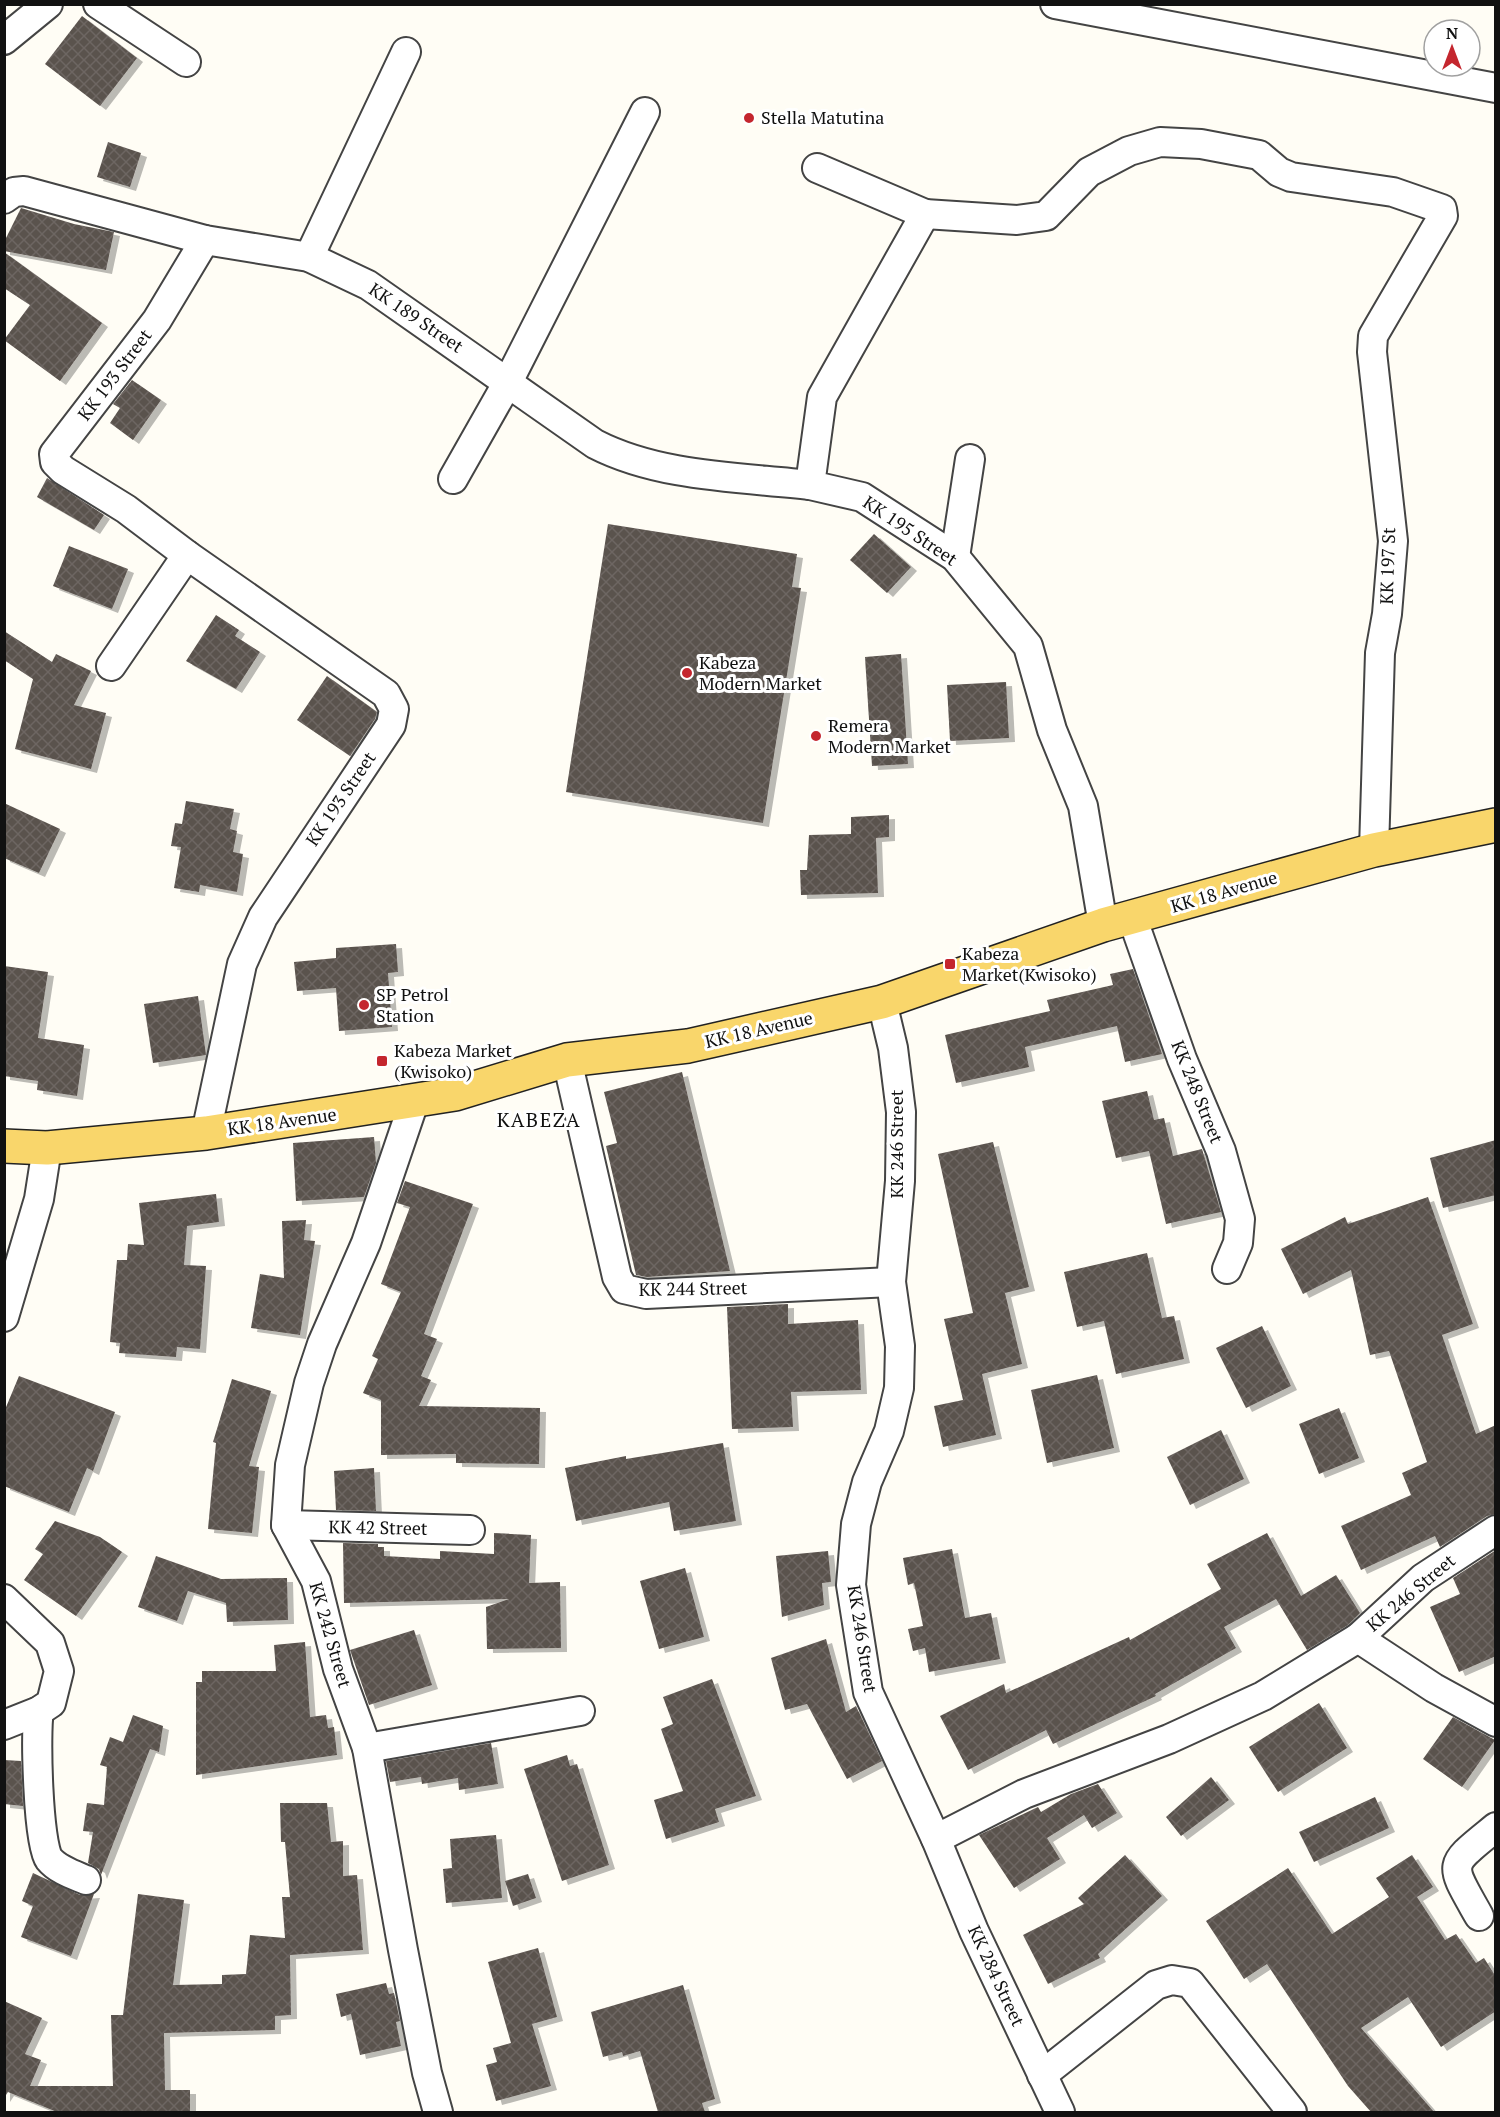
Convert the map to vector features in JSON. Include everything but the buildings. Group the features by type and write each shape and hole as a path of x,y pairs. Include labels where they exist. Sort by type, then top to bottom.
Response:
{"main road":[{"name":"KK 18 Avenue","path":"4,1146 47,1148 206,1133 455,1094 567,1060 688,1046 882,1002 1118,921 1374,850 1496,825"}],"street":[{"path":"4,40 48,4"},
{"path":"98,4 186,62"},
{"path":"1055,4 1496,88"},
{"path":"309,257 406,52"},
{"path":"453,479 508,382 645,112"},
{"name":"KK 197 St","path":"926,214 984,218 1038,218 1052,213 1089,172 1107,161 1160,142 1201,144 1259,155 1279,172 1291,177 1394,192 1442,209 1443,216 1373,336 1372,352 1392,541 1380,653 1374,850"},
{"path":"810,484 822,397 926,214 817,168"},
{"name":"KK 189 Street","path":"4,199 14,192 24,191 205,240 309,257 368,285 595,444 617,456 703,474 810,484"},
{"name":"KK 193 Street","path":"205,240 157,320 54,454 55,462 63,470 126,509 187,555 386,694 394,709 392,725 262,917 251,939 242,964 206,1133"},
{"path":"955,557 970,459"},
{"name":"KK 195 Street","path":"810,484 862,497 955,557 1028,646 1052,730 1083,806 1118,921"},
{"path":"111,666 187,555"},
{"name":"KK 248 Street","path":"1118,921 1182,1059 1221,1151 1240,1219 1238,1243 1227,1269"},
{"name":"KK 246 Street","path":"882,1002 893,1048 901,1112 900,1181 891,1282 900,1346 899,1388 888,1431 867,1482 856,1524 851,1585 868,1692 936,1839 1024,1794 1169,1739 1263,1696 1358,1638 1424,1578 1496,1530"},
{"name":"KK 244 Street","path":"567,1060 617,1276 624,1289 646,1294 891,1282"},
{"path":"286,1525 290,1465 309,1383 322,1344 366,1243 414,1102"},
{"path":"4,1317 39,1199 47,1148"},
{"name":"KK 42 Street","path":"286,1525 470,1530"},
{"name":"KK 242 Street","path":"286,1525 316,1581 338,1669 368,1748 405,1961 438,2112"},
{"path":"4,1599 50,1643 59,1671 51,1703 39,1711 4,1725"},
{"name":"KK 246 Street","path":"1358,1638 1434,1688 1496,1722"},
{"path":"39,1711 40,1823 43,1846 48,1858 57,1866 86,1880"},
{"path":"368,1748 580,1711"},
{"path":"1479,1916 1456,1877 1455,1868 1458,1858 1496,1827"},
{"name":"KK 284 Street","path":"936,1839 974,1931 1060,2112"},
{"path":"1042,2075 1156,1986 1172,1980 1190,1983 1292,2112"}],"place":[{"name":"Stella Matutina","path":"749,118"},
{"name":"Kabeza Modern Market","path":"687,673"},
{"name":"Remera Modern Market","path":"816,736"},
{"name":"Kabeza Market(Kwisoko)","path":"950,964"},
{"name":"SP Petrol Station","path":"364,1005"},
{"name":"Kabeza Market (Kwisoko)","path":"382,1061"}],"district":[{"name":"KABEZA","path":"539,1120"}]}
